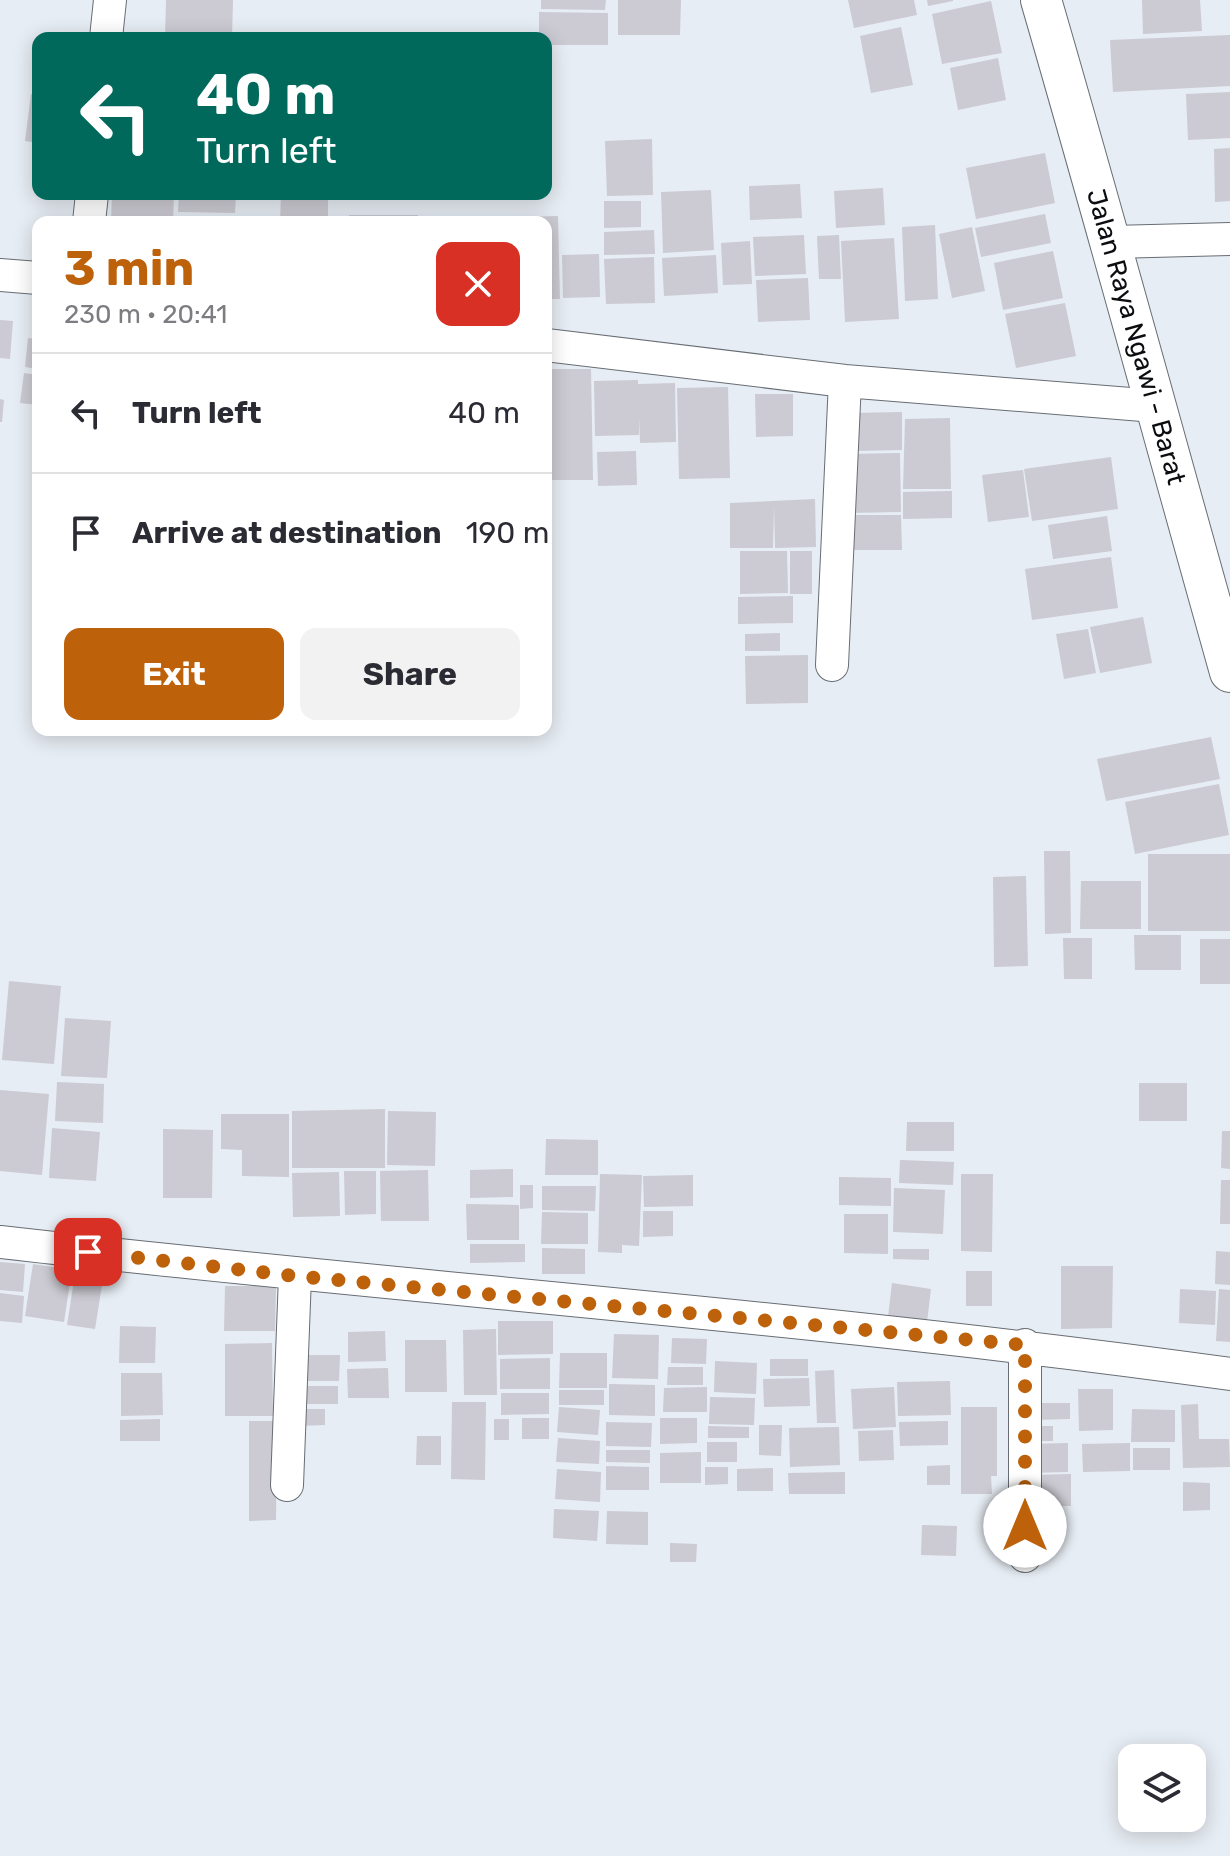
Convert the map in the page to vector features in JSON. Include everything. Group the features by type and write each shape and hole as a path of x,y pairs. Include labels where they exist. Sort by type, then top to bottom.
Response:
{"main road":[{"name":"Jalan Raya Ngawi - Barat","path":"1041,0 1112,242 1230,672"}],"street":[{"path":"107,32 110,0"},
{"path":"1112,242 1230,239"},
{"path":"0,275 32,278"},
{"path":"552,346 845,381 1155,406"},
{"path":"832,665 845,381"},
{"path":"0,1242 295,1276 1025,1345 1230,1374"},
{"path":"287,1485 295,1276"},
{"path":"1025,1345 1025,1556"}],"building":[{"path":"166,0 233,0 232,32 165,32"},
{"path":"541,0 606,0 605,10 541,9"},
{"path":"618,0 681,0 680,35 618,35"},
{"path":"848,0 914,0 917,15 854,28"},
{"path":"927,0 953,0 953,1 928,6"},
{"path":"1142,0 1200,0 1202,31 1143,34"},
{"path":"991,1 1002,53 942,64 932,14"},
{"path":"539,12 608,13 608,45 552,45 552,32 539,32"},
{"path":"901,27 913,85 871,93 860,36"},
{"path":"1230,35 1230,86 1113,92 1110,40"},
{"path":"998,58 1006,100 958,110 950,68"},
{"path":"1230,92 1230,138 1188,140 1186,94"},
{"path":"31,94 32,142 25,141"},
{"path":"652,139 653,195 607,196 605,141"},
{"path":"1230,148 1230,201 1215,202 1214,149"},
{"path":"1045,153 1055,203 976,219 966,168"},
{"path":"800,184 802,218 750,220 749,186"},
{"path":"883,188 885,225 836,228 834,191"},
{"path":"711,190 714,250 663,253 661,192"},
{"path":"112,200 174,200 173,216 111,216"},
{"path":"179,200 236,200 235,213 178,212"},
{"path":"281,200 328,200 328,216 280,216"},
{"path":"604,201 641,201 641,227 604,228"},
{"path":"1045,214 1051,243 981,257 975,228"},
{"path":"349,215 418,215 418,216"},
{"path":"552,216 558,216 560,299 552,299"},
{"path":"935,225 938,299 905,301 902,227"},
{"path":"972,227 985,291 952,298 939,234"},
{"path":"654,230 655,254 604,255 604,232"},
{"path":"804,235 806,274 755,276 753,237"},
{"path":"839,235 841,279 819,279 817,236"},
{"path":"894,238 899,319 845,322 841,241"},
{"path":"750,241 752,284 723,285 721,243"},
{"path":"1053,251 1063,298 1003,310 994,263"},
{"path":"599,254 600,297 563,298 562,255"},
{"path":"716,255 718,293 664,296 662,258"},
{"path":"654,257 655,303 606,304 604,259"},
{"path":"808,278 810,320 758,322 756,280"},
{"path":"1065,303 1076,356 1016,368 1005,314"},
{"path":"0,320 13,321 10,359 0,358"},
{"path":"28,338 32,338 32,368 25,367"},
{"path":"552,369 591,369 593,480 552,480"},
{"path":"24,373 32,374 32,404 20,403"},
{"path":"638,380 638,384 675,383 676,442 640,443 639,416 639,435 595,436 594,381"},
{"path":"728,387 730,478 679,479 677,388"},
{"path":"755,394 793,394 793,436 756,437"},
{"path":"0,399 4,400 2,422 0,422"},
{"path":"902,412 902,450 853,451 852,413"},
{"path":"950,418 951,489 903,489 905,419"},
{"path":"636,451 637,485 598,486 597,452"},
{"path":"900,453 901,512 848,513 847,454"},
{"path":"1111,457 1118,509 1032,521 1024,469"},
{"path":"1023,470 1029,517 988,522 982,475"},
{"path":"952,491 952,518 903,519 903,492"},
{"path":"815,499 816,547 775,548 774,506 773,548 730,548 730,503"},
{"path":"847,515 901,515 902,550 848,550"},
{"path":"1107,516 1112,551 1053,559 1048,525"},
{"path":"740,551 787,551 788,593 740,594"},
{"path":"790,551 812,551 812,594 790,594"},
{"path":"1111,557 1118,608 1032,620 1025,569"},
{"path":"793,596 793,623 738,624 738,597"},
{"path":"1143,617 1152,663 1100,673 1090,627"},
{"path":"1088,629 1096,673 1064,679 1056,634"},
{"path":"780,633 780,651 745,651 745,634"},
{"path":"808,655 808,703 746,704 745,656"},
{"path":"1211,737 1220,779 1106,801 1097,759"},
{"path":"1219,784 1229,835 1135,854 1125,802"},
{"path":"1044,851 1070,851 1071,933 1045,934"},
{"path":"1148,854 1230,854 1230,931 1148,931"},
{"path":"1026,876 1028,966 994,967 993,877"},
{"path":"1081,881 1141,881 1141,929 1080,929"},
{"path":"1134,935 1181,935 1181,970 1135,970"},
{"path":"1063,938 1092,938 1092,979 1064,979"},
{"path":"1200,939 1230,939 1230,984 1200,984"},
{"path":"9,981 61,986 54,1064 2,1060"},
{"path":"65,1018 111,1021 107,1078 61,1076"},
{"path":"57,1082 104,1084 103,1123 55,1121"},
{"path":"1139,1083 1187,1083 1187,1121 1139,1121"},
{"path":"0,1090 49,1094 42,1175 0,1171"},
{"path":"385,1109 385,1168 292,1168 292,1111"},
{"path":"388,1111 436,1112 435,1166 387,1165"},
{"path":"221,1114 289,1114 289,1177 242,1176 242,1150 221,1149"},
{"path":"907,1122 954,1122 954,1151 906,1151"},
{"path":"52,1128 100,1132 96,1181 49,1178"},
{"path":"163,1129 213,1130 212,1198 163,1198"},
{"path":"1222,1131 1230,1131 1230,1169 1221,1168"},
{"path":"546,1139 598,1140 598,1175 545,1175"},
{"path":"900,1160 954,1162 953,1185 899,1183"},
{"path":"513,1169 513,1197 470,1198 470,1170"},
{"path":"428,1170 429,1221 381,1221 380,1171"},
{"path":"344,1171 376,1171 376,1214 345,1215"},
{"path":"339,1172 340,1216 293,1217 292,1173"},
{"path":"600,1174 642,1175 639,1246 622,1245 622,1253 598,1252"},
{"path":"961,1174 993,1174 992,1252 961,1251"},
{"path":"693,1175 693,1206 644,1207 643,1176"},
{"path":"839,1177 891,1178 891,1206 839,1205"},
{"path":"1221,1180 1230,1180 1230,1224 1220,1224"},
{"path":"520,1185 533,1185 533,1208 520,1209"},
{"path":"542,1186 596,1186 595,1211 542,1210"},
{"path":"894,1188 945,1190 943,1234 893,1232"},
{"path":"466,1204 519,1205 519,1240 467,1240"},
{"path":"643,1211 673,1211 673,1236 643,1237"},
{"path":"542,1212 588,1213 588,1244 541,1244"},
{"path":"844,1214 888,1214 888,1254 844,1253"},
{"path":"470,1244 525,1244 525,1262 470,1263"},
{"path":"542,1248 585,1249 585,1274 542,1274"},
{"path":"893,1249 929,1249 929,1260 893,1259"},
{"path":"1216,1251 1230,1252 1230,1285 1215,1284"},
{"path":"0,1262 25,1264 23,1292 0,1290"},
{"path":"33,1264 72,1270 64,1322 25,1316"},
{"path":"1061,1266 1113,1266 1112,1328 1061,1329"},
{"path":"966,1271 992,1271 992,1306 966,1306"},
{"path":"75,1274 103,1279 95,1329 67,1325"},
{"path":"892,1283 931,1289 927,1322 888,1317"},
{"path":"225,1286 276,1286 275,1331 224,1331"},
{"path":"1180,1289 1216,1291 1215,1325 1179,1323"},
{"path":"1219,1289 1230,1290 1230,1342 1216,1341"},
{"path":"0,1293 24,1296 22,1323 0,1321"},
{"path":"498,1321 553,1321 553,1354 498,1355"},
{"path":"120,1326 156,1327 155,1363 119,1363"},
{"path":"496,1329 497,1395 464,1395 463,1330"},
{"path":"385,1331 386,1361 348,1362 348,1332"},
{"path":"614,1334 659,1335 658,1379 612,1378"},
{"path":"672,1338 707,1339 706,1364 671,1363"},
{"path":"405,1340 446,1340 447,1392 405,1392"},
{"path":"272,1343 273,1416 225,1416 225,1344"},
{"path":"560,1353 607,1353 607,1388 559,1388"},
{"path":"296,1355 340,1355 339,1381 296,1381"},
{"path":"550,1358 550,1389 500,1389 500,1359"},
{"path":"770,1359 808,1359 808,1376 770,1376"},
{"path":"715,1361 757,1363 756,1394 714,1392"},
{"path":"668,1367 703,1367 703,1385 667,1385"},
{"path":"388,1368 389,1398 348,1398 347,1369"},
{"path":"834,1370 836,1423 817,1423 815,1371"},
{"path":"121,1373 162,1373 163,1415 121,1416"},
{"path":"809,1378 810,1406 764,1407 763,1379"},
{"path":"950,1381 951,1415 898,1416 897,1382"},
{"path":"609,1384 655,1385 655,1416 609,1415"},
{"path":"298,1386 338,1386 338,1404 298,1404"},
{"path":"707,1387 707,1412 663,1412 664,1388"},
{"path":"894,1387 896,1427 853,1429 851,1389"},
{"path":"1078,1389 1113,1389 1113,1430 1079,1431"},
{"path":"559,1390 604,1390 604,1405 559,1405"},
{"path":"501,1393 549,1393 549,1414 501,1415"},
{"path":"710,1397 755,1398 754,1425 709,1424"},
{"path":"452,1402 486,1402 485,1480 451,1479"},
{"path":"1032,1403 1070,1403 1070,1419 1032,1420"},
{"path":"1198,1404 1199,1439 1229,1439 1230,1467 1183,1468 1181,1405"},
{"path":"559,1407 600,1410 598,1435 557,1432"},
{"path":"961,1407 997,1407 997,1476 991,1476 992,1494 961,1494"},
{"path":"298,1409 325,1409 325,1425 298,1426"},
{"path":"1132,1409 1175,1410 1175,1442 1131,1442"},
{"path":"522,1418 549,1418 549,1439 522,1439"},
{"path":"660,1418 697,1418 697,1443 660,1444"},
{"path":"160,1419 160,1441 120,1441 120,1420"},
{"path":"494,1419 509,1419 509,1440 494,1440"},
{"path":"249,1421 277,1421 276,1520 249,1521"},
{"path":"948,1421 948,1445 900,1446 899,1422"},
{"path":"606,1422 652,1423 651,1447 606,1446"},
{"path":"759,1425 782,1425 781,1456 759,1455"},
{"path":"708,1426 749,1427 749,1438 708,1438"},
{"path":"1032,1426 1053,1426 1053,1441 1032,1441"},
{"path":"839,1427 840,1465 790,1467 789,1428"},
{"path":"893,1430 894,1460 859,1461 858,1431"},
{"path":"417,1436 441,1436 441,1465 416,1465"},
{"path":"558,1438 600,1441 599,1464 556,1462"},
{"path":"707,1442 737,1442 737,1462 707,1462"},
{"path":"1068,1443 1068,1472 1029,1473 1028,1444"},
{"path":"1130,1443 1130,1471 1083,1472 1082,1444"},
{"path":"1133,1448 1170,1448 1170,1470 1133,1470"},
{"path":"606,1450 650,1450 650,1463 606,1462"},
{"path":"701,1452 701,1483 660,1483 660,1453"},
{"path":"950,1465 950,1485 927,1485 927,1466"},
{"path":"606,1466 649,1467 649,1490 606,1490"},
{"path":"705,1467 728,1467 728,1484 705,1485"},
{"path":"773,1468 773,1491 737,1491 737,1469"},
{"path":"557,1469 601,1472 600,1502 555,1499"},
{"path":"845,1472 845,1494 789,1494 788,1473"},
{"path":"1071,1474 1071,1506 1028,1506 1028,1475"},
{"path":"1183,1482 1210,1483 1210,1510 1183,1511"},
{"path":"554,1509 599,1511 597,1541 553,1538"},
{"path":"607,1511 648,1512 648,1545 606,1544"},
{"path":"922,1525 957,1526 956,1556 921,1555"},
{"path":"670,1543 697,1544 696,1562 670,1562"}],"route":[{"path":"88,1252 295,1276 1025,1345 1025,1526"}]}
